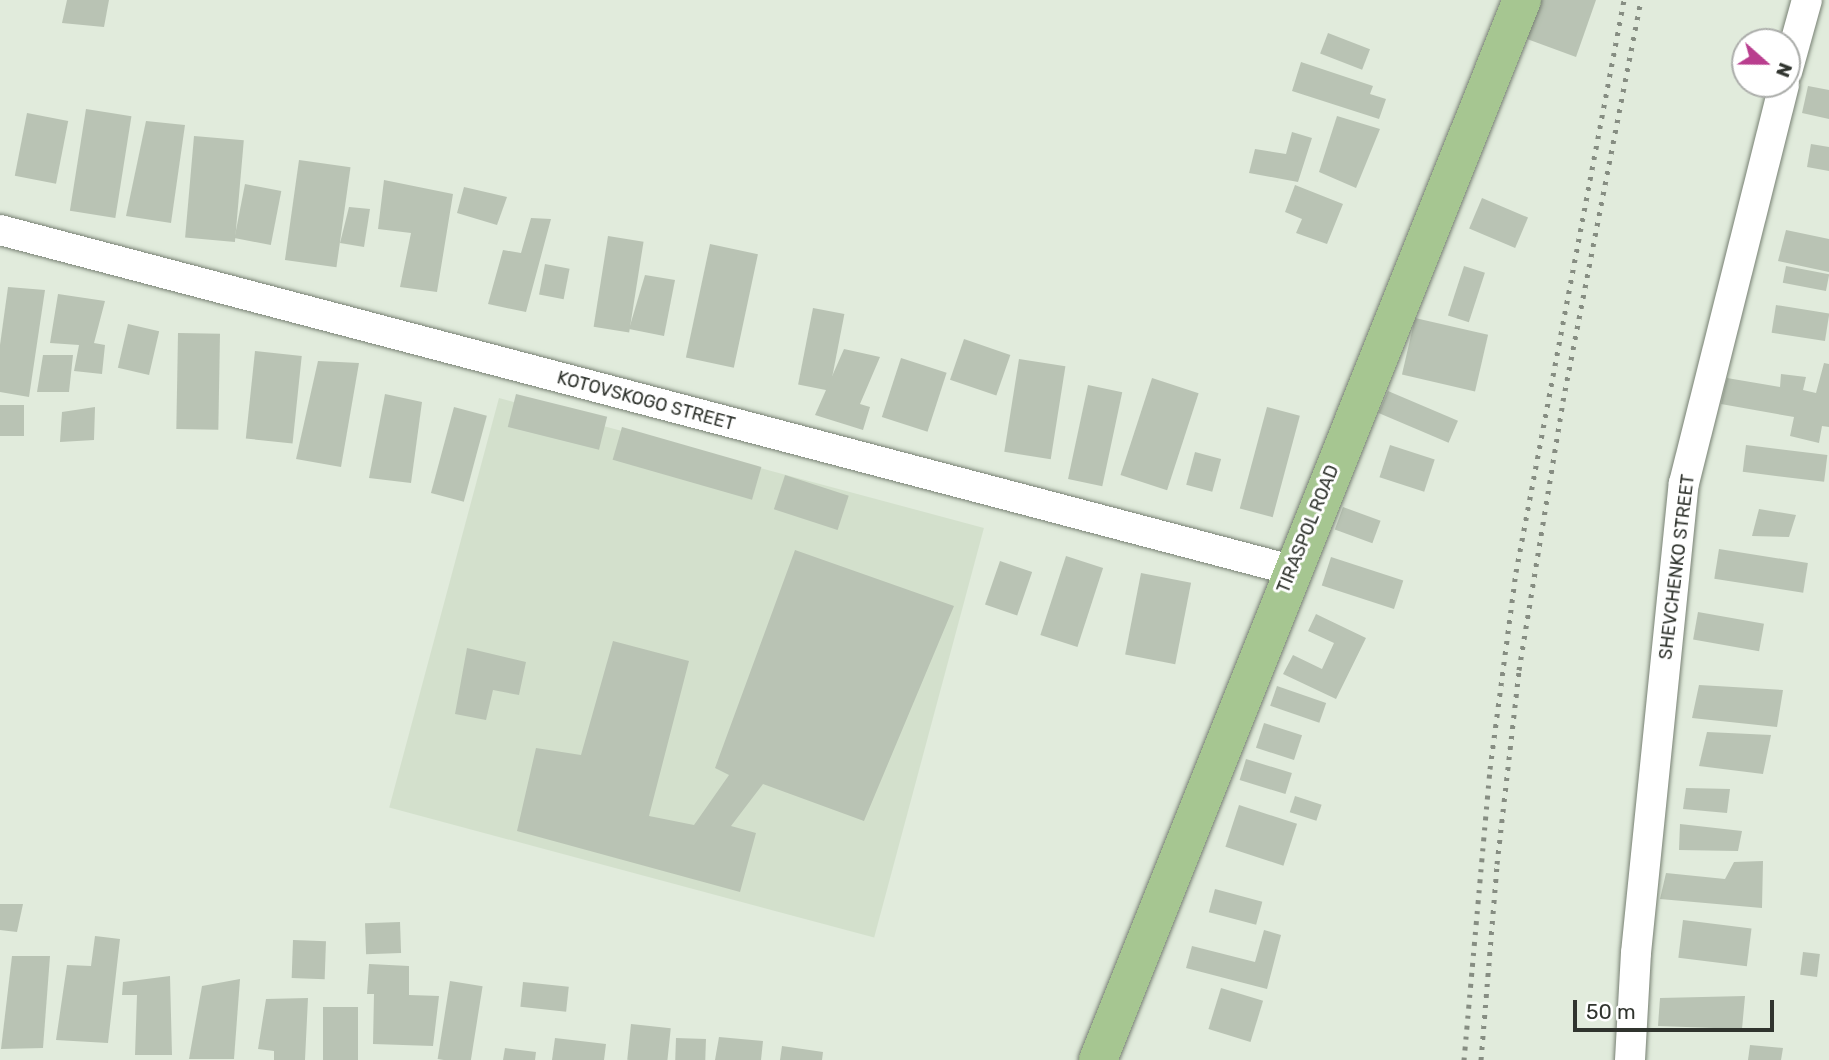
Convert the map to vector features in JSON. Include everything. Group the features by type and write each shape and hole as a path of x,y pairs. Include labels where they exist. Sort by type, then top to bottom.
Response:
{"main road":[{"name":"TIRASPOL ROAD","path":"1098,1060 1291,570 1522,0"}],"street":[{"path":"1799,28 1807,0"},
{"name":"SHEVCHENKO STREET","path":"1630,1060 1636,953 1684,483 1780,98"},
{"name":"KOTOVSKOGO STREET","path":"0,230 1291,570"}],"shaded area":[{"path":"499,398 984,528 874,937 389,808"}],"building":[{"path":"67,0 109,0 104,27 62,23"},
{"path":"1541,0 1596,0 1576,57 1527,39"},
{"path":"1328,33 1370,49 1362,70 1320,54"},
{"path":"1301,62 1373,86 1370,94 1386,99 1379,119 1292,91"},
{"path":"1808,86 1829,90 1829,119 1802,113"},
{"path":"86,109 131,116 115,218 70,211"},
{"path":"27,113 68,121 56,184 15,176"},
{"path":"1337,116 1380,129 1356,188 1319,172"},
{"path":"146,121 185,125 171,223 126,216"},
{"path":"1292,132 1312,138 1298,182 1249,173 1255,149 1286,154"},
{"path":"194,136 244,140 235,242 185,238"},
{"path":"1811,144 1829,147 1829,171 1807,167"},
{"path":"299,160 350,167 336,267 285,260"},
{"path":"384,180 453,194 437,292 400,287 411,233 378,229"},
{"path":"245,184 281,191 271,245 235,238"},
{"path":"1295,185 1343,204 1327,244 1296,233 1302,219 1285,212"},
{"path":"464,187 507,197 497,225 457,213"},
{"path":"1482,198 1528,218 1515,248 1469,228"},
{"path":"349,207 370,209 364,247 340,243"},
{"path":"531,218 551,219 526,312 488,304 503,250 521,253"},
{"path":"1786,230 1829,239 1829,272 1778,261"},
{"path":"608,236 644,242 629,332 594,327"},
{"path":"710,244 758,254 734,368 686,357"},
{"path":"545,264 570,269 564,299 539,294"},
{"path":"1464,266 1485,273 1469,322 1448,315"},
{"path":"1786,266 1829,274 1826,291 1783,283"},
{"path":"645,275 675,280 664,336 629,329"},
{"path":"8,287 45,290 29,397 0,392 0,345"},
{"path":"58,294 105,301 94,343 105,345 102,374 74,371 79,345 50,343"},
{"path":"1776,305 1829,313 1825,341 1772,333"},
{"path":"813,308 844,314 830,391 798,385"},
{"path":"1415,318 1488,335 1475,391 1402,375"},
{"path":"128,324 159,331 149,375 118,368"},
{"path":"178,333 220,334 218,430 176,429"},
{"path":"964,339 1010,355 996,396 950,380"},
{"path":"844,349 880,357 860,404 870,407 863,430 815,415"},
{"path":"255,351 302,356 293,443 246,439"},
{"path":"43,355 73,355 69,392 37,392"},
{"path":"901,358 947,373 927,432 882,417"},
{"path":"1019,359 1065,366 1051,459 1004,452"},
{"path":"318,361 359,363 341,467 296,459"},
{"path":"1824,363 1829,364 1829,427 1822,426 1819,443 1790,436 1794,417 1721,404 1727,378 1780,387 1781,374 1806,377 1803,390 1816,393"},
{"path":"1152,378 1199,393 1167,490 1120,475"},
{"path":"1088,385 1122,392 1102,486 1068,479"},
{"path":"1388,391 1458,421 1449,443 1379,413"},
{"path":"385,394 422,402 411,483 369,478"},
{"path":"516,394 607,417 599,450 508,427"},
{"path":"0,405 24,405 24,436 0,436"},
{"path":"95,407 94,440 60,442 62,412"},
{"path":"454,407 487,416 464,502 431,493"},
{"path":"1267,407 1300,416 1273,517 1240,508"},
{"path":"622,427 761,467 752,500 613,460"},
{"path":"1390,445 1435,460 1424,492 1379,477"},
{"path":"1746,445 1827,455 1824,482 1743,472"},
{"path":"1195,452 1221,459 1212,492 1186,485"},
{"path":"785,475 849,496 838,530 774,509"},
{"path":"1343,507 1381,521 1372,543 1335,530"},
{"path":"1759,509 1796,515 1789,537 1752,536"},
{"path":"1719,549 1808,563 1803,593 1714,579"},
{"path":"795,550 954,606 864,821 763,784 731,826 756,833 740,892 517,831 536,748 581,755 613,641 689,661 649,816 694,825 729,775 715,768"},
{"path":"1066,556 1103,568 1077,647 1040,635"},
{"path":"1331,557 1403,580 1394,609 1322,586"},
{"path":"1000,561 1032,572 1017,616 985,604"},
{"path":"1141,573 1191,583 1175,664 1125,654"},
{"path":"1698,612 1764,624 1759,651 1693,640"},
{"path":"1316,614 1366,638 1336,699 1283,674 1293,655 1322,669 1334,643 1308,631"},
{"path":"467,648 526,662 519,695 493,690 486,720 455,714"},
{"path":"1699,685 1783,690 1777,727 1692,718"},
{"path":"1277,686 1326,703 1319,723 1270,706"},
{"path":"1264,723 1302,735 1294,760 1256,748"},
{"path":"1707,732 1771,735 1763,774 1699,766"},
{"path":"1246,759 1292,773 1285,794 1240,780"},
{"path":"1686,788 1730,789 1727,813 1683,809"},
{"path":"1295,796 1322,805 1316,821 1290,812"},
{"path":"1239,805 1297,824 1283,866 1225,847"},
{"path":"1680,824 1742,831 1738,851 1679,850"},
{"path":"1763,861 1762,908 1660,899 1666,873 1725,879 1734,862"},
{"path":"1215,889 1262,902 1256,925 1209,912"},
{"path":"0,904 23,904 17,932 0,930"},
{"path":"1683,920 1751,928 1747,966 1678,958"},
{"path":"400,922 401,953 366,954 365,923"},
{"path":"1264,930 1281,935 1267,989 1186,968 1192,946 1255,962"},
{"path":"95,936 120,939 108,1043 56,1040 67,965 91,966"},
{"path":"293,940 326,941 325,979 292,978"},
{"path":"1803,952 1820,954 1817,977 1800,975"},
{"path":"12,956 50,956 43,1048 1,1049"},
{"path":"369,964 409,966 409,995 439,996 433,1046 373,1044 374,994 367,994"},
{"path":"170,976 172,1055 135,1055 137,995 122,995 123,982"},
{"path":"240,979 234,1059 189,1059 202,986"},
{"path":"450,981 483,986 471,1060 438,1059"},
{"path":"523,982 569,987 566,1012 520,1007"},
{"path":"1221,988 1263,1001 1251,1042 1208,1029"},
{"path":"1745,996 1742,1029 1658,1026 1660,998"},
{"path":"308,998 305,1060 274,1060 274,1051 258,1049 266,999"},
{"path":"323,1007 358,1007 358,1060 323,1060"},
{"path":"631,1024 671,1028 667,1060 627,1060"},
{"path":"719,1037 763,1041 761,1060 715,1060"},
{"path":"555,1038 606,1044 604,1060 552,1060"},
{"path":"676,1038 706,1039 705,1060 675,1060"},
{"path":"1750,1045 1783,1048 1781,1060 1748,1060"},
{"path":"782,1046 823,1052 822,1060 780,1060"},
{"path":"505,1048 536,1052 535,1060 503,1060"}],"railway":[{"path":"1464,1060 1490,769 1516,572 1624,0"},
{"path":"1481,1060 1497,864 1519,670 1563,401 1641,0"}]}
